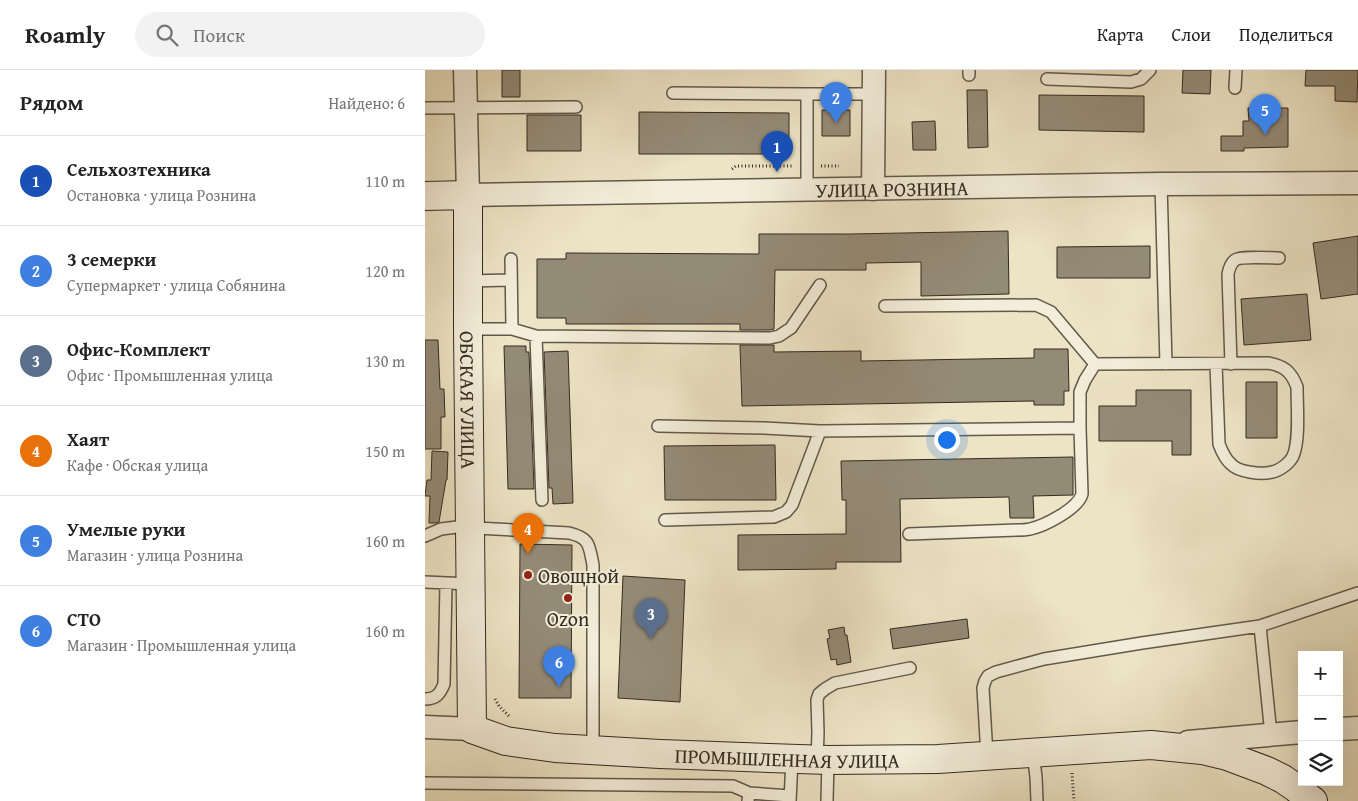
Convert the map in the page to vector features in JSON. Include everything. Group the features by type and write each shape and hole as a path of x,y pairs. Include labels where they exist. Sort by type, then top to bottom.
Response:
{"main road":[{"name":"УЛИЦА РОЗНИНА","path":"425,196 468,196"},
{"name":"ОБСКАЯ УЛИЦА","path":"468,196 470,527 458,584 457,612 472,729"},
{"name":"ПРОМЫШЛЕННАЯ УЛИЦА","path":"472,729 506,742 555,748 812,760 938,759 1151,745 1202,750 1248,763 1275,775 1297,788 1313,801"}],"street":[{"name":"ОБСКАЯ УЛИЦА","path":"465,70 468,196"},
{"path":"873,189 874,70"},
{"name":"УЛИЦА РОЗНИНА","path":"468,196 1161,184 1358,183"},
{"name":"ПРОМЫШЛЕННАЯ УЛИЦА","path":"425,727 472,729"},
{"path":"1343,729 1358,728"},
{"name":"ПРОМЫШЛЕННАЯ УЛИЦА","path":"1151,745 1298,732"}],"lane":[{"path":"1047,79 1131,82 1141,79 1150,70"},
{"path":"1235,88 1236,70"},
{"path":"673,93 874,94"},
{"path":"807,94 807,190"},
{"path":"425,108 576,107"},
{"path":"1161,184 1166,364"},
{"path":"1231,364 1228,274 1230,266 1235,260 1241,258 1279,258"},
{"path":"511,259 512,329"},
{"path":"468,281 511,280"},
{"path":"468,329 512,329 536,336 770,338 779,336 791,328 820,285"},
{"path":"885,306 1036,305 1051,312 1095,364 1268,363 1278,365 1287,370 1294,378 1297,387 1297,447 1292,459 1282,467 1271,473 1243,472 1232,466 1224,457 1219,444 1216,364"},
{"path":"536,336 541,500"},
{"path":"909,534 1029,529 1050,521 1077,504 1083,494 1080,428 1081,392 1085,380 1095,364"},
{"path":"658,426 820,431 1080,428"},
{"path":"665,520 774,516 786,512 792,505 820,431"},
{"path":"425,536 441,529 470,527 569,533 581,536 587,542 593,565 593,750"},
{"path":"425,582 458,584"},
{"path":"987,756 983,688 988,676 996,672 1044,659 1260,626 1358,594"},
{"path":"425,699 437,696 443,684 457,612"},
{"path":"1260,626 1271,735"},
{"path":"425,783 733,786 748,797 790,799 812,760 818,733 817,700 819,694 835,683 910,668"},
{"path":"1033,753 1037,801"},
{"path":"812,760 827,801"}],"path":[{"path":"494,696 499,706 513,719"}],"building":[{"path":"502,70 520,70 520,97 502,97"},
{"path":"1183,70 1211,70 1210,94 1182,93"},
{"path":"1306,70 1358,70 1357,102 1335,101 1335,86 1305,86"},
{"path":"967,90 987,90 988,147 968,148"},
{"path":"1039,95 1144,96 1144,132 1039,130"},
{"path":"1248,108 1288,108 1288,147 1244,148 1244,151 1221,151 1221,136 1243,136 1243,121 1249,121"},
{"path":"822,110 850,110 850,136 822,136"},
{"path":"639,112 789,113 789,154 639,154"},
{"path":"527,115 581,115 581,151 527,151"},
{"path":"935,121 936,150 913,150 912,122"},
{"path":"1008,231 1009,294 921,296 921,262 866,263 866,270 775,270 774,329 769,330 740,330 740,324 566,324 566,318 537,318 537,259 566,259 566,253 759,254 759,234"},
{"path":"1358,236 1358,294 1321,299 1313,243"},
{"path":"1150,246 1150,278 1057,278 1057,247"},
{"path":"1307,294 1311,340 1244,345 1241,299"},
{"path":"425,340 438,340 440,389 444,389 445,417 441,417 441,449 425,449"},
{"path":"740,345 774,345 774,352 861,351 861,361 1034,358 1034,349 1068,349 1069,391 1064,391 1064,405 1034,405 1034,401 742,406"},
{"path":"504,346 526,346 526,352 529,352 534,489 508,489"},
{"path":"568,351 573,503 553,504 552,488 549,488 544,352"},
{"path":"1246,382 1277,382 1277,438 1246,438"},
{"path":"1136,390 1191,390 1191,455 1172,455 1172,441 1099,441 1099,406 1136,406"},
{"path":"775,445 776,500 665,500 664,446"},
{"path":"432,451 448,452 447,480 439,522 429,523 430,496 425,496 427,480 431,480"},
{"path":"1073,457 1073,495 1033,496 1034,518 1010,518 1009,497 900,499 901,562 836,562 836,569 738,570 738,535 846,534 846,500 842,500 841,461"},
{"path":"520,544 572,545 571,698 519,698"},
{"path":"623,576 685,580 680,702 618,698"},
{"path":"967,619 969,638 893,649 890,629"},
{"path":"844,627 851,662 837,665 836,659 831,660 827,639 830,638 828,630"}],"place":[{"name":"3 семерки","path":"836,123"},
{"name":"Умелые руки","path":"1265,135"},
{"name":"Сельхозтехника","path":"777,172"},
{"name":"Хаят","path":"528,554"},
{"name":"Овощной","path":"528,575"},
{"name":"Ozon","path":"568,598"},
{"name":"Офис-Комплект","path":"651,639"},
{"name":"СТО","path":"559,687"}]}
